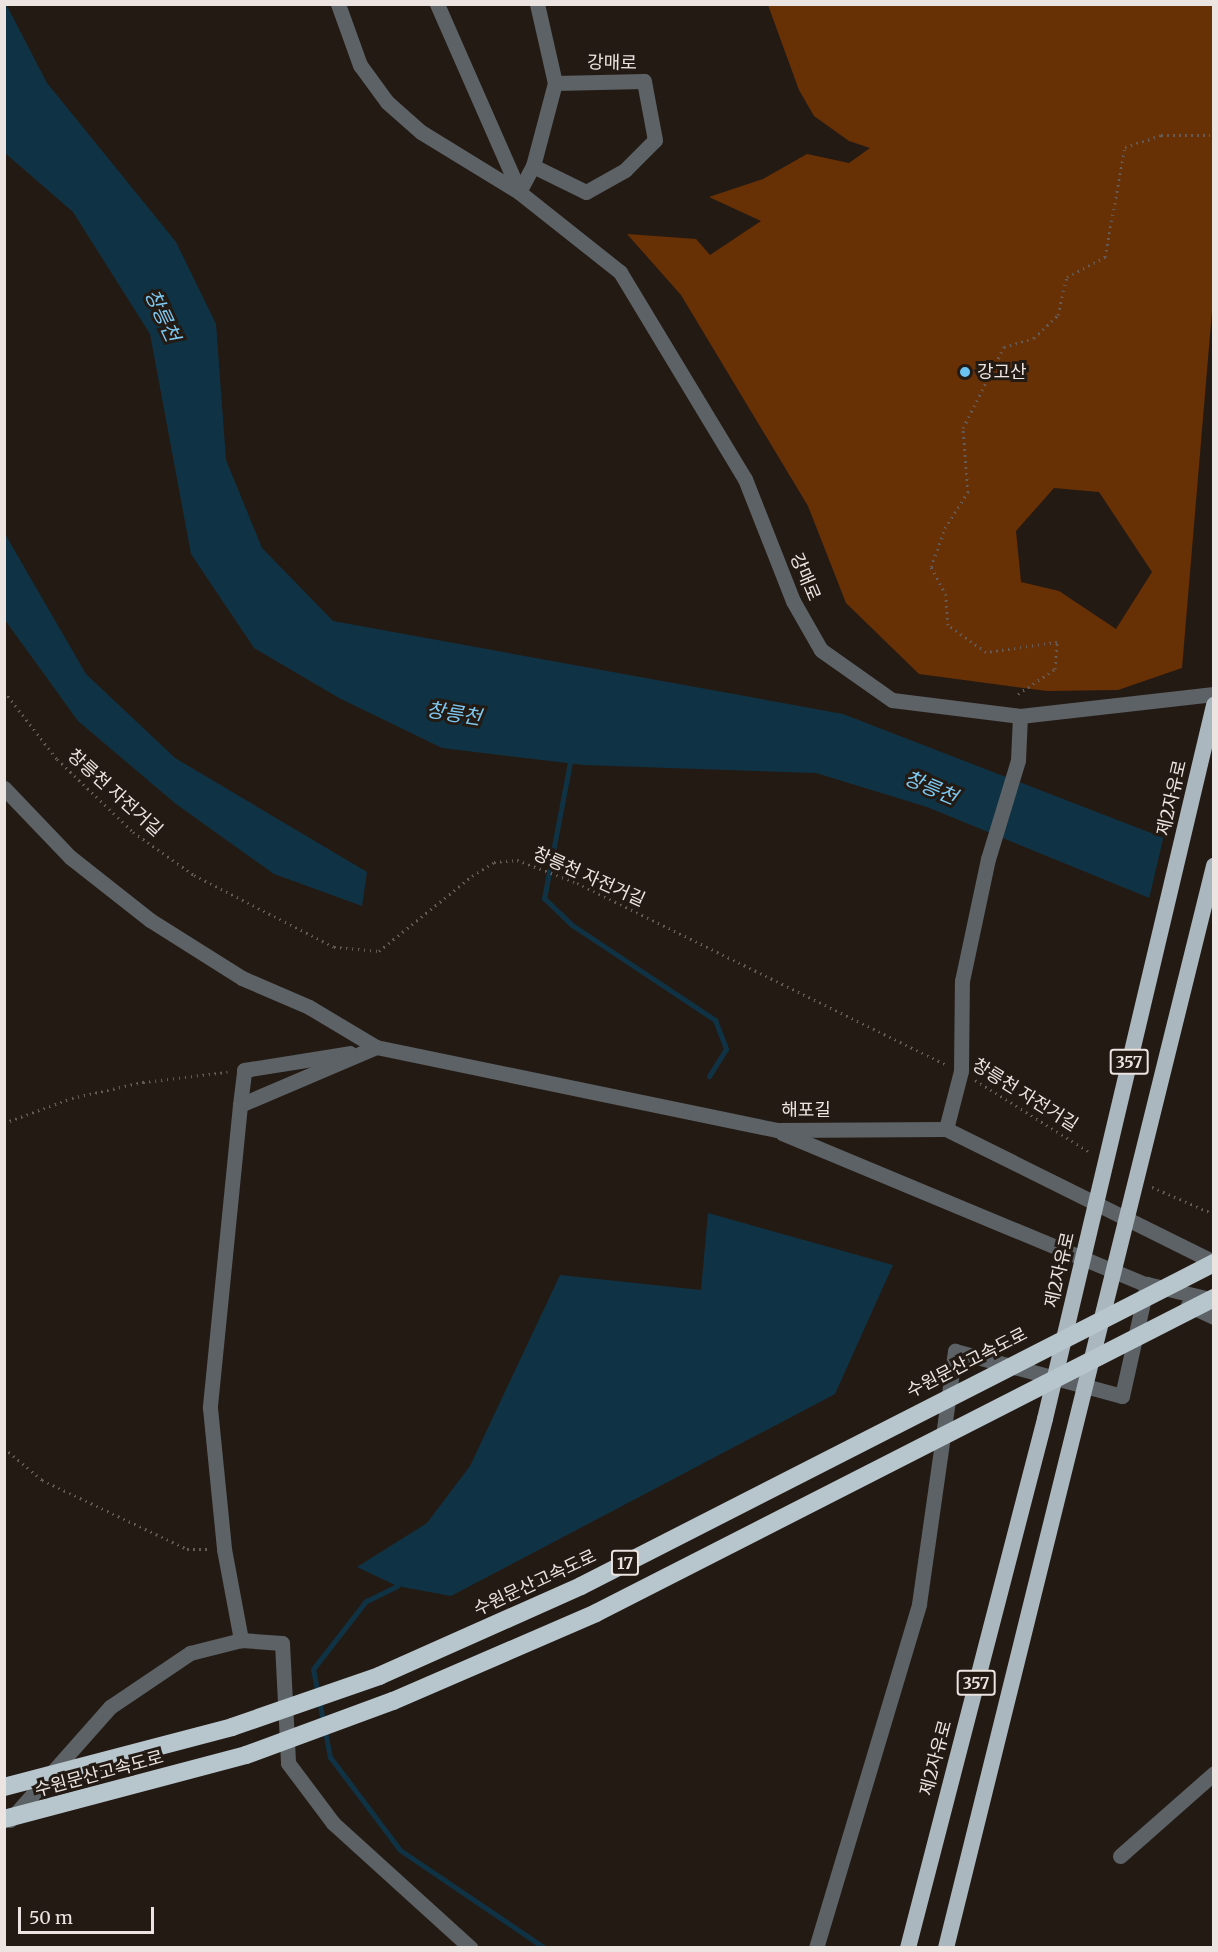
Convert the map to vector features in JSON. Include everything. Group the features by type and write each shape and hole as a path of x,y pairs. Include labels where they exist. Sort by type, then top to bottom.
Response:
{"highway":[{"name":"제2자유로","path":"908,1947 1045,1419 1214,705"},
{"name":"357","path":"946,1947 1077,1428 1214,866"},
{"name":"수원문산고속도로","path":"4,1786 232,1727 379,1676 581,1586 1214,1262"},
{"name":"수원문산고속도로","path":"4,1820 246,1755 403,1696 596,1613 1214,1299"}],"street":[{"name":"강매로","path":"338,4 360,65 387,102 421,132 519,192 620,272 652,318 745,479 793,601 820,650 892,700 1020,716 1214,694"},
{"name":"강매로","path":"437,4 519,192"},
{"path":"519,192 533,166 555,83 537,4"},
{"name":"강매로","path":"533,166 586,192 625,170 655,140 644,81 555,83"},
{"path":"946,1129 961,1071 962,981 988,859 1017,760 1020,716"},
{"path":"4,788 70,857 150,920 242,978 309,1007 376,1047"},
{"path":"241,1640 224,1549 210,1407 244,1070 376,1047"},
{"path":"240,1105 376,1047"},
{"name":"해포길","path":"376,1047 777,1130 946,1129 1214,1262"},
{"path":"777,1130 1147,1284 1214,1317"},
{"path":"1147,1284 1214,1299"},
{"path":"816,1947 919,1604 955,1351 1122,1396 1147,1284"},
{"path":"4,1826 110,1707 190,1653 241,1640 282,1643 288,1763 333,1823 471,1947"},
{"path":"1120,1856 1214,1773"}],"path":[{"path":"1018,694 1055,669 1057,642 986,652 948,625 946,595 931,567 945,528 968,492 963,428 1004,347 1034,338 1058,315 1067,277 1105,257 1125,147 1161,135 1214,135"},
{"name":"창릉천 자전거길","path":"4,691 57,759 133,832 194,875 334,947 379,951 494,862 533,866 577,883 961,1071 1098,1157"},
{"path":"4,1123 133,1084 244,1070"},
{"path":"1148,1186 1214,1214"},
{"path":"4,1448 42,1480 187,1549 224,1549"}],"shaded area":[{"path":"768,5 1213,5 1214,287 1182,668 1118,690 1047,691 919,674 846,603 808,506 681,295 627,234 696,239 710,255 761,221 709,197 763,179 807,154 849,163 870,148 849,141 814,116 799,90","holes":["1054,488 1099,492 1152,572 1116,629 1059,591 1021,582 1016,531"]}],"water":[{"name":"창릉천","path":"6,4 47,83 176,242 216,324 226,460 262,548 333,621 843,714 1213,857 1213,924 927,807 816,773 584,765 442,748 339,698 254,648 191,554 150,334 73,212 5,153"},
{"path":"5,534 86,674 175,758 367,872 362,906 274,874 176,804 78,721 5,620"},
{"path":"708,1213 893,1265 835,1394 451,1596 397,1586 357,1567 427,1523 470,1466 560,1275 701,1290"}],"pier":[{"path":"1164,835 1214,854 1214,927 1148,903"}],"waterway":[{"path":"571,757 544,898 572,925 715,1020 726,1049 709,1076"},
{"path":"397,1586 366,1601 313,1669 330,1757 400,1850 545,1948"}],"place":[{"name":"강고산","path":"965,372"}]}
